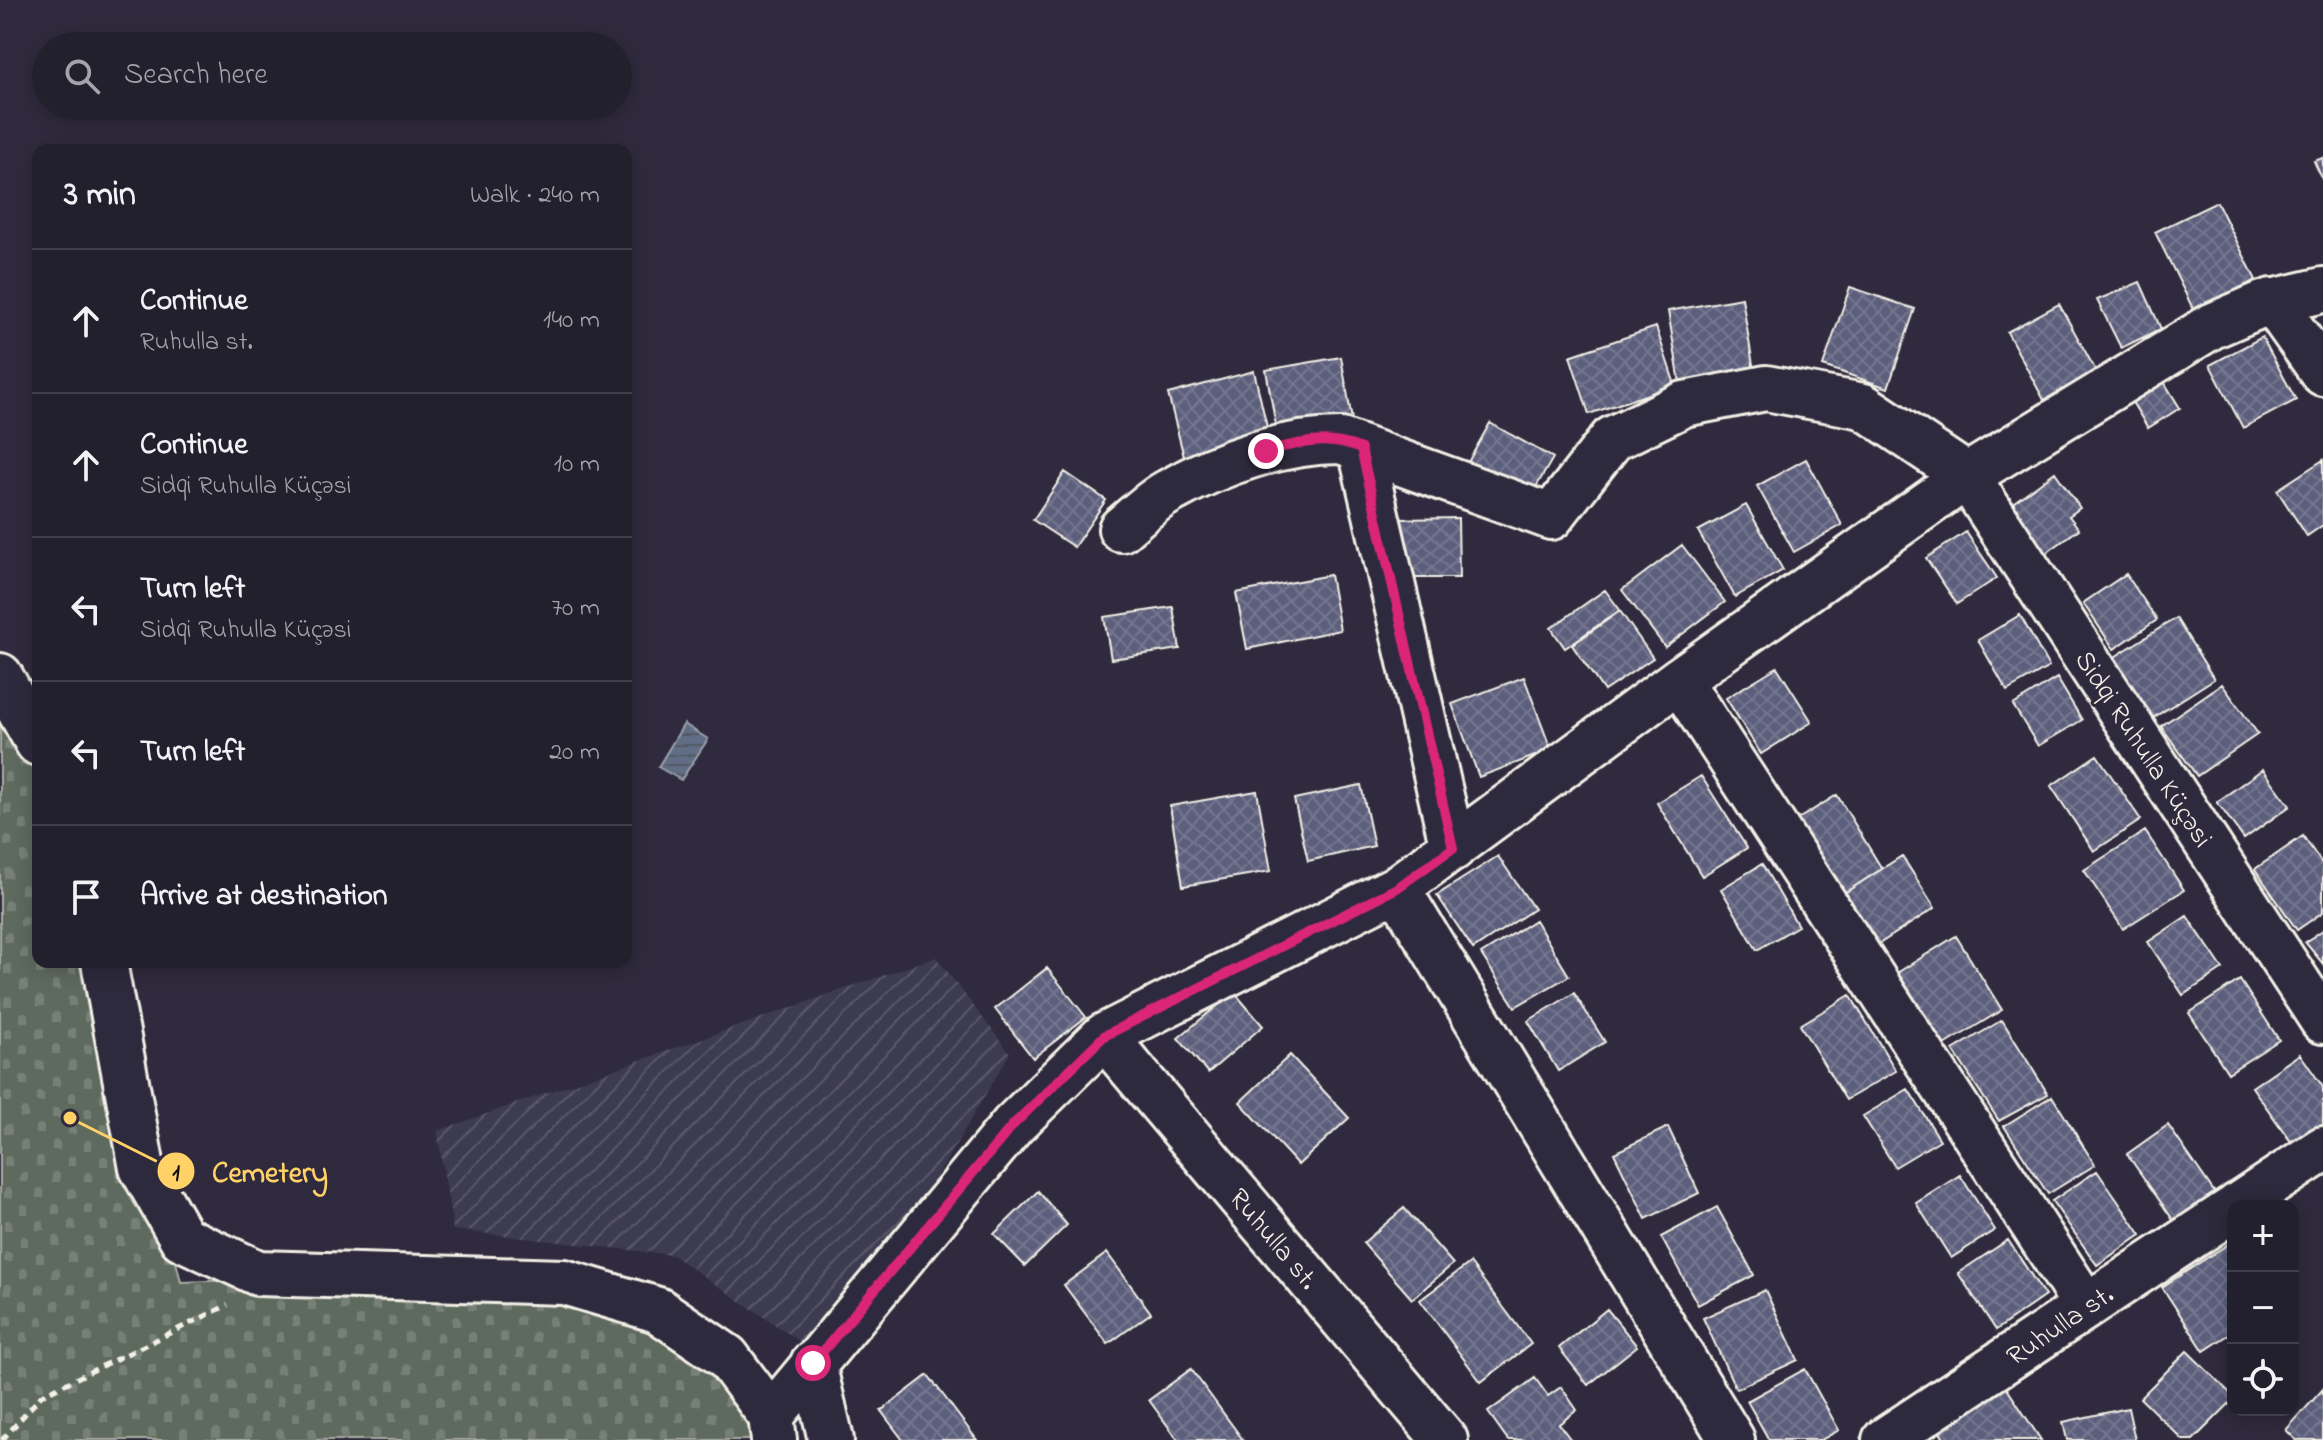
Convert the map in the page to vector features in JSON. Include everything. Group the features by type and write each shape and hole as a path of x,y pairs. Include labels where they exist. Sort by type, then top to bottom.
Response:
{"street":[{"path":"105,968 142,1168 182,1238 258,1273 564,1282 658,1310 727,1357 772,1428 813,1363 1013,1125 1104,1036 1397,888 1679,680 1967,476 2212,326 2272,301 2323,290"},
{"path":"2272,301 2323,373"},
{"path":"1121,529 1168,492 1266,451 1309,441 1341,441 1551,517 1612,439 1684,404 1766,388 1863,406 1967,476"},
{"path":"1361,449 1453,848"},
{"name":"Sidqi Ruhulla Küçəsi","path":"1967,476 2323,1021"},
{"path":"0,676 32,732"},
{"path":"1679,680 2086,1306"},
{"path":"1397,888 1732,1440"},
{"name":"Ruhulla st.","path":"1104,1036 1445,1440"},
{"name":"Ruhulla st.","path":"2246,1200 2323,1149"},
{"name":"Ruhulla st.","path":"1885,1440 2227,1212"},
{"path":"813,1363 831,1440"}],"path":[{"path":"2,1440 42,1395 228,1304 258,1273"}],"shaded area":[{"path":"936,957 1010,1053 892,1253 808,1347 672,1255 453,1230 437,1131"}],"green space":[{"path":"0,680 32,741 32,968 104,968 181,1282 427,1274 607,1288 745,1398 753,1440 0,1440"}],"water":[{"path":"684,724 708,739 681,780 658,767"}],"building":[{"path":"2323,158 2323,181 2314,161"},
{"path":"2217,202 2256,280 2194,311 2155,232"},
{"path":"2140,282 2161,329 2121,348 2097,300"},
{"path":"1850,287 1915,309 1888,388 1823,366"},
{"path":"1742,298 1754,371 1680,383 1668,311"},
{"path":"2059,304 2096,371 2044,400 2007,332"},
{"path":"1656,327 1675,385 1589,414 1570,356"},
{"path":"2262,337 2296,400 2243,428 2210,365"},
{"path":"1341,357 1352,420 1277,432 1266,370"},
{"path":"1254,371 1269,436 1185,461 1168,394"},
{"path":"2161,377 2180,408 2148,428 2129,397"},
{"path":"1490,423 1553,458 1529,499 1467,464"},
{"path":"1806,459 1842,525 1794,552 1757,486"},
{"path":"2323,460 2323,525 2307,536 2277,490"},
{"path":"1065,472 1106,500 1074,547 1033,520"},
{"path":"2055,472 2080,508 2069,516 2079,529 2038,559 2002,511"},
{"path":"1746,505 1783,570 1735,597 1698,531"},
{"path":"1458,518 1459,578 1402,578 1401,519"},
{"path":"1966,532 1997,578 1957,604 1926,558"},
{"path":"1682,545 1725,602 1665,647 1622,590"},
{"path":"2126,574 2157,620 2114,649 2083,603"},
{"path":"1330,575 1340,630 1247,649 1236,593"},
{"path":"1605,590 1620,610 1565,648 1551,628"},
{"path":"1173,607 1180,649 1111,659 1104,617"},
{"path":"1620,611 1653,658 1604,691 1572,645"},
{"path":"2020,615 2049,667 2007,691 1978,640"},
{"path":"2176,618 2214,679 2151,719 2113,658"},
{"path":"1777,667 1812,722 1761,754 1726,698"},
{"path":"1524,677 1551,750 1479,777 1452,704"},
{"path":"2057,678 2082,720 2038,746 2013,705"},
{"path":"2222,684 2258,734 2197,776 2161,726"},
{"path":"2097,755 2141,820 2094,851 2051,786"},
{"path":"2263,769 2290,806 2244,839 2217,802"},
{"path":"1701,776 1747,848 1702,876 1657,803"},
{"path":"1361,785 1374,846 1308,861 1294,799"},
{"path":"1257,791 1271,871 1183,886 1170,806"},
{"path":"1837,795 1882,869 1841,895 1795,821"},
{"path":"2145,831 2184,890 2123,929 2084,870"},
{"path":"2303,836 2323,865 2323,912 2297,930 2255,869"},
{"path":"1498,856 1534,909 1473,949 1437,895"},
{"path":"1902,856 1935,908 1874,947 1841,895"},
{"path":"1762,864 1798,926 1757,950 1721,889"},
{"path":"2187,916 2223,969 2183,995 2148,942"},
{"path":"1535,920 1569,976 1515,1007 1481,954"},
{"path":"2323,930 2323,964 2305,942"},
{"path":"1956,936 2002,1010 1943,1046 1897,973"},
{"path":"1047,968 1086,1017 1033,1058 995,1009"},
{"path":"2240,980 2279,1040 2228,1073 2189,1013"},
{"path":"1234,992 1263,1026 1208,1073 1178,1038"},
{"path":"1574,993 1605,1042 1558,1071 1528,1021"},
{"path":"1850,995 1896,1071 1846,1100 1800,1025"},
{"path":"2002,1020 2048,1094 1999,1121 1953,1050"},
{"path":"2300,1054 2323,1087 2323,1126 2294,1146 2252,1087"},
{"path":"1290,1055 1349,1118 1298,1165 1240,1102"},
{"path":"1908,1089 1940,1140 1895,1167 1863,1116"},
{"path":"2052,1096 2095,1165 2048,1194 2004,1126"},
{"path":"2168,1125 2217,1196 2176,1224 2127,1154"},
{"path":"1668,1127 1699,1193 1646,1219 1614,1153"},
{"path":"2097,1171 2141,1235 2097,1265 2052,1201"},
{"path":"1960,1175 1995,1230 1951,1258 1916,1203"},
{"path":"1038,1191 1067,1225 1025,1266 994,1234"},
{"path":"1717,1207 1754,1275 1698,1305 1661,1237"},
{"path":"1404,1208 1453,1264 1412,1299 1363,1243"},
{"path":"2008,1240 2045,1296 1996,1330 1958,1273"},
{"path":"2227,1245 2227,1336 2204,1351 2162,1287"},
{"path":"1107,1253 1151,1313 1108,1344 1064,1285"},
{"path":"1470,1263 1531,1344 1481,1382 1420,1300"},
{"path":"1765,1290 1798,1360 1736,1389 1703,1318"},
{"path":"1607,1309 1637,1346 1588,1385 1559,1348"},
{"path":"2187,1351 2227,1390 2227,1406 2193,1440 2183,1440 2140,1398"},
{"path":"1191,1369 1243,1440 1178,1440 1149,1400"},
{"path":"1805,1369 1839,1430 1821,1440 1769,1440 1747,1401"},
{"path":"928,1375 977,1440 903,1440 881,1411"},
{"path":"1535,1378 1548,1396 1561,1387 1577,1410 1559,1424 1571,1440 1508,1440 1488,1412"},
{"path":"2002,1381 2041,1440 1945,1440 1935,1425"},
{"path":"2323,1389 2323,1440 2296,1440 2286,1430"},
{"path":"2128,1408 2135,1440 2067,1440 2063,1422"}],"place":[{"name":"Cemetery","path":"70,1118"}],"route":[{"path":"813,1363 1013,1125 1104,1036 1397,888 1453,848 1361,449 1341,441 1309,441 1266,451"}]}
